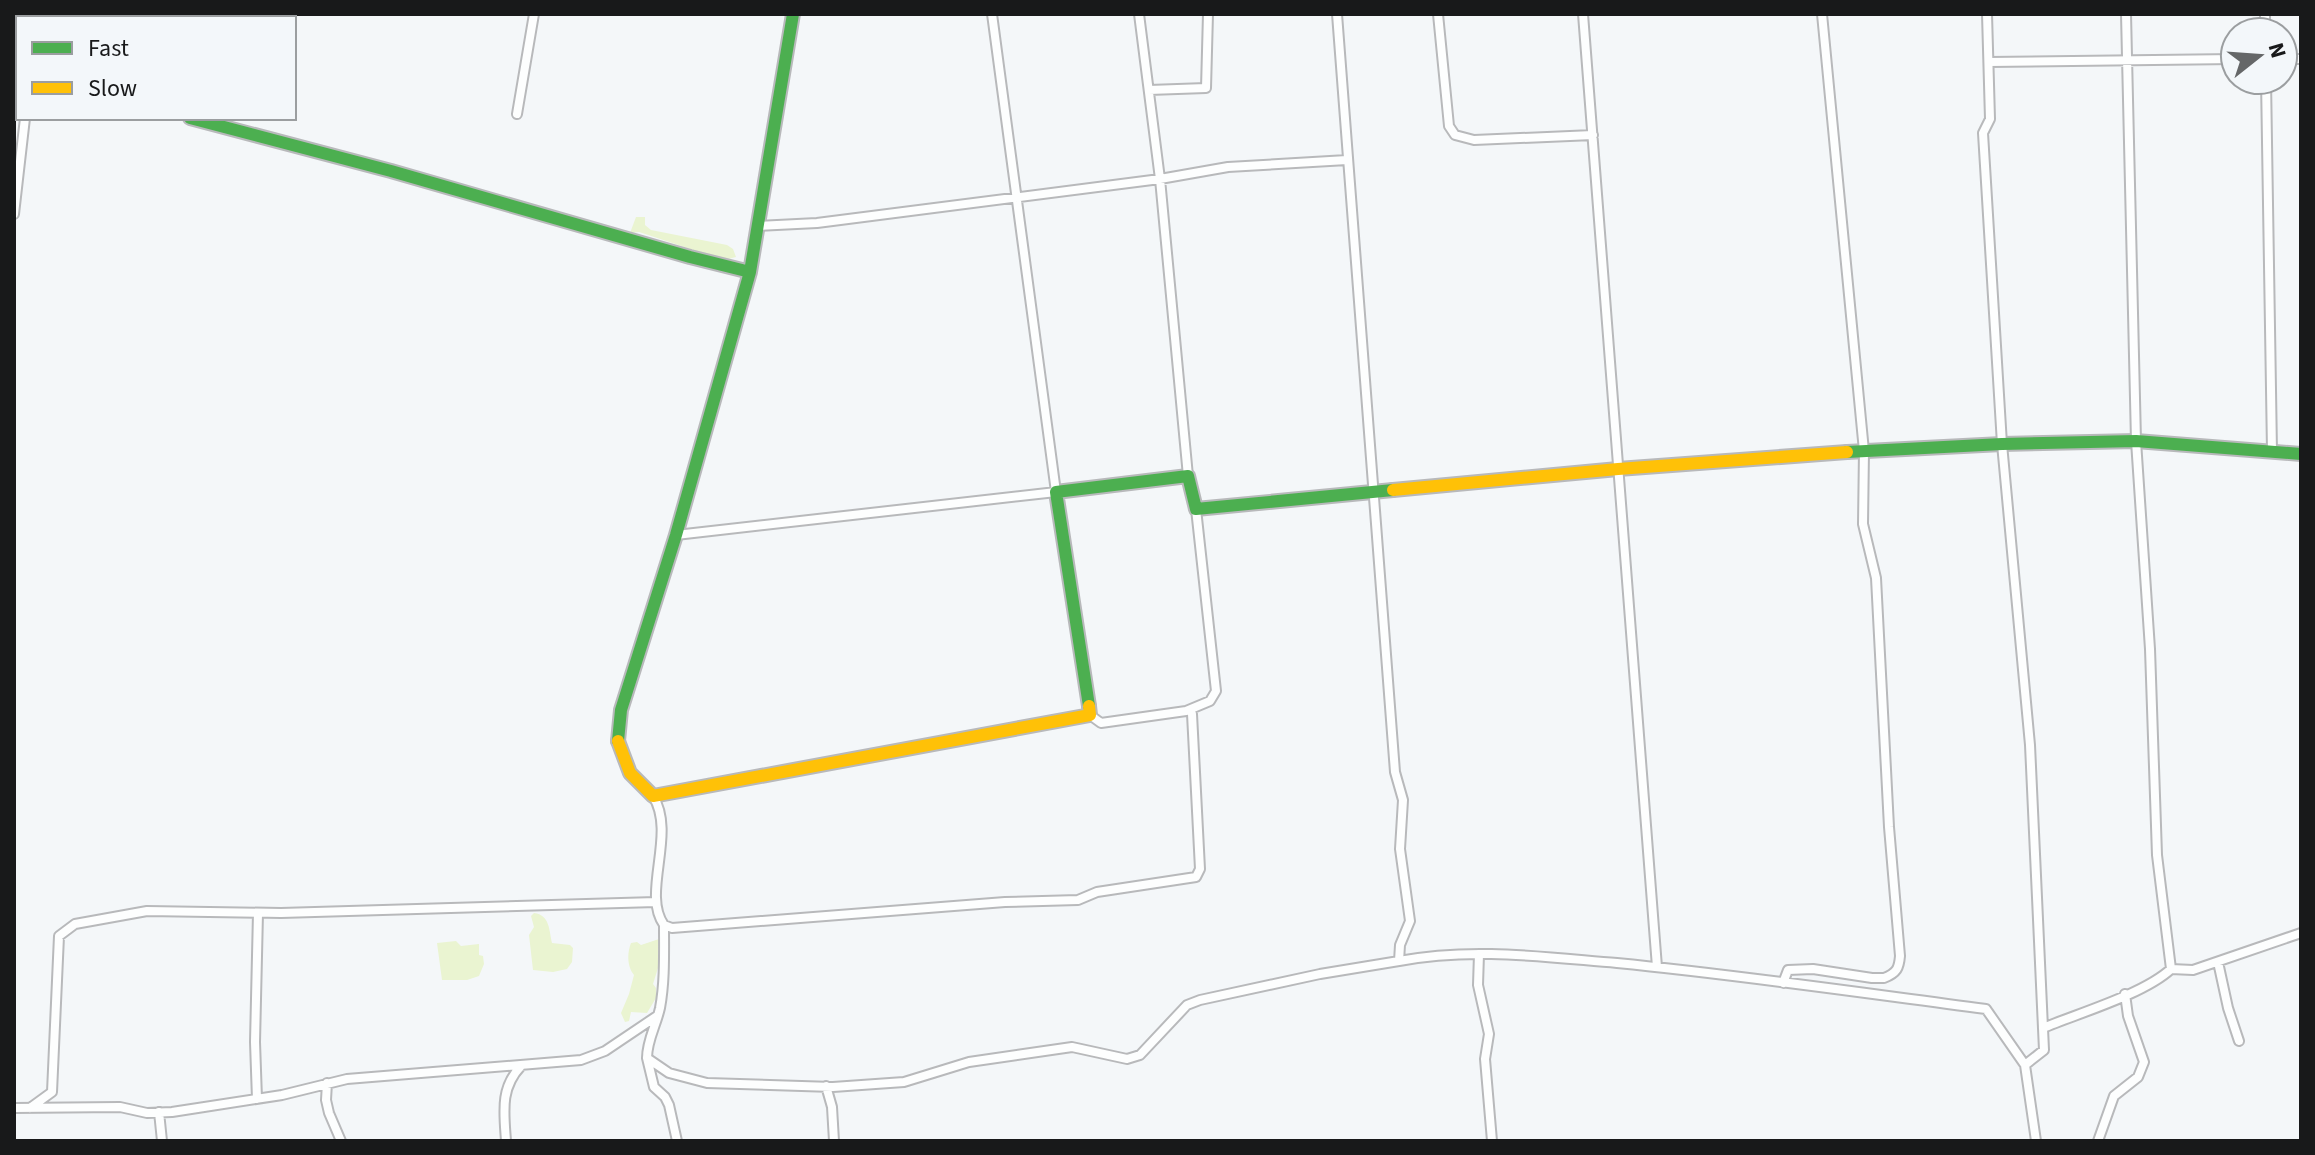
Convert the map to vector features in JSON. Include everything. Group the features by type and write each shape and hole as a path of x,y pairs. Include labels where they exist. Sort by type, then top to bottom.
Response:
{"street":[{"path":"517,114 534,14"},
{"path":"677,1141 669,1105 654,1087 647,1058 649,1038 658,1016 664,973 664,925 659,918 656,902 662,852 659,804 630,773 618,743 621,710 676,535 750,272 793,14"},
{"path":"992,14 1056,492 1090,715 1101,723 1186,711 1210,701 1216,691 1196,509 1188,476 1160,179 1139,14"},
{"path":"1149,90 1206,88 1208,14"},
{"path":"1337,14 1395,772 1403,800 1400,849 1410,921 1400,945 1399,961"},
{"path":"1438,14 1449,126 1455,135 1474,140 1593,135"},
{"path":"1583,14 1657,967"},
{"path":"1783,983 1784,975 1794,969 1884,978 1899,969 1899,923 1889,827 1876,578 1863,524 1864,451 1822,14"},
{"path":"1987,14 1990,119 1983,133 2002,444 2030,745 2044,1050 2025,1065"},
{"path":"2126,14 2136,441 2150,649 2157,855 2171,969"},
{"path":"1989,62 2219,59"},
{"path":"2266,96 2272,451"},
{"path":"14,214 25,120"},
{"path":"198,120 750,272"},
{"path":"759,226 817,223 1160,179 1228,167 1347,160"},
{"path":"1196,509 1618,469 2002,444 2136,441 2301,454"},
{"path":"676,535 1188,476"},
{"path":"664,925 685,928 926,907 1078,900 1097,892 1196,877 1200,869 1192,714"},
{"path":"653,796 1090,715"},
{"path":"30,1108 52,1092 59,936 75,924 147,911 258,913 656,902"},
{"path":"257,1099 258,913"},
{"path":"2043,1028 2125,994 2171,969 2193,970 2301,933"},
{"path":"647,1058 669,1073 707,1083 826,1086 904,1082 969,1062 1072,1047 1127,1059 1140,1055 1187,1005 1200,1000 1320,974 1439,954 1500,953 1657,967 1986,1009 2025,1065 2036,1141"},
{"path":"1479,954 1478,985 1489,1034 1485,1059 1492,1141"},
{"path":"2218,962 2239,1041"},
{"path":"2098,1141 2114,1096 2138,1077 2144,1062 2128,1016 2125,994"},
{"path":"14,1108 120,1107 147,1113 159,1112 257,1099 327,1083 378,1076 581,1060 605,1051 658,1016"},
{"path":"506,1141 505,1091 511,1076 521,1066"},
{"path":"327,1083 329,1113 341,1141"},
{"path":"826,1086 832,1107 834,1141"},
{"path":"159,1112 162,1141"}],"green space":[{"path":"636,217 645,217 645,225 651,230 727,245 736,257 724,260 639,232 630,233"},
{"path":"534,913 546,920 552,943 573,948 572,962 567,969 553,972 533,970 529,935 534,927 531,916"},
{"path":"659,939 658,968 653,984 656,998 647,1013 631,1012 629,1021 625,1022 621,1013 634,975 628,960 631,943 641,945"},
{"path":"456,941 461,946 479,944 479,955 483,956 484,964 479,976 467,980 442,980 437,943"}],"traffic: fast":[{"path":"618,741 621,710 676,535 750,272 793,14"},
{"path":"198,120 750,272"},
{"path":"1847,452 2136,441 2301,454"},
{"path":"1089,706 1056,492 1188,476 1196,509 1393,490"}],"traffic: slow":[{"path":"1393,490 1847,452"},
{"path":"618,741 630,773 653,796 1090,715 1089,706"}]}
